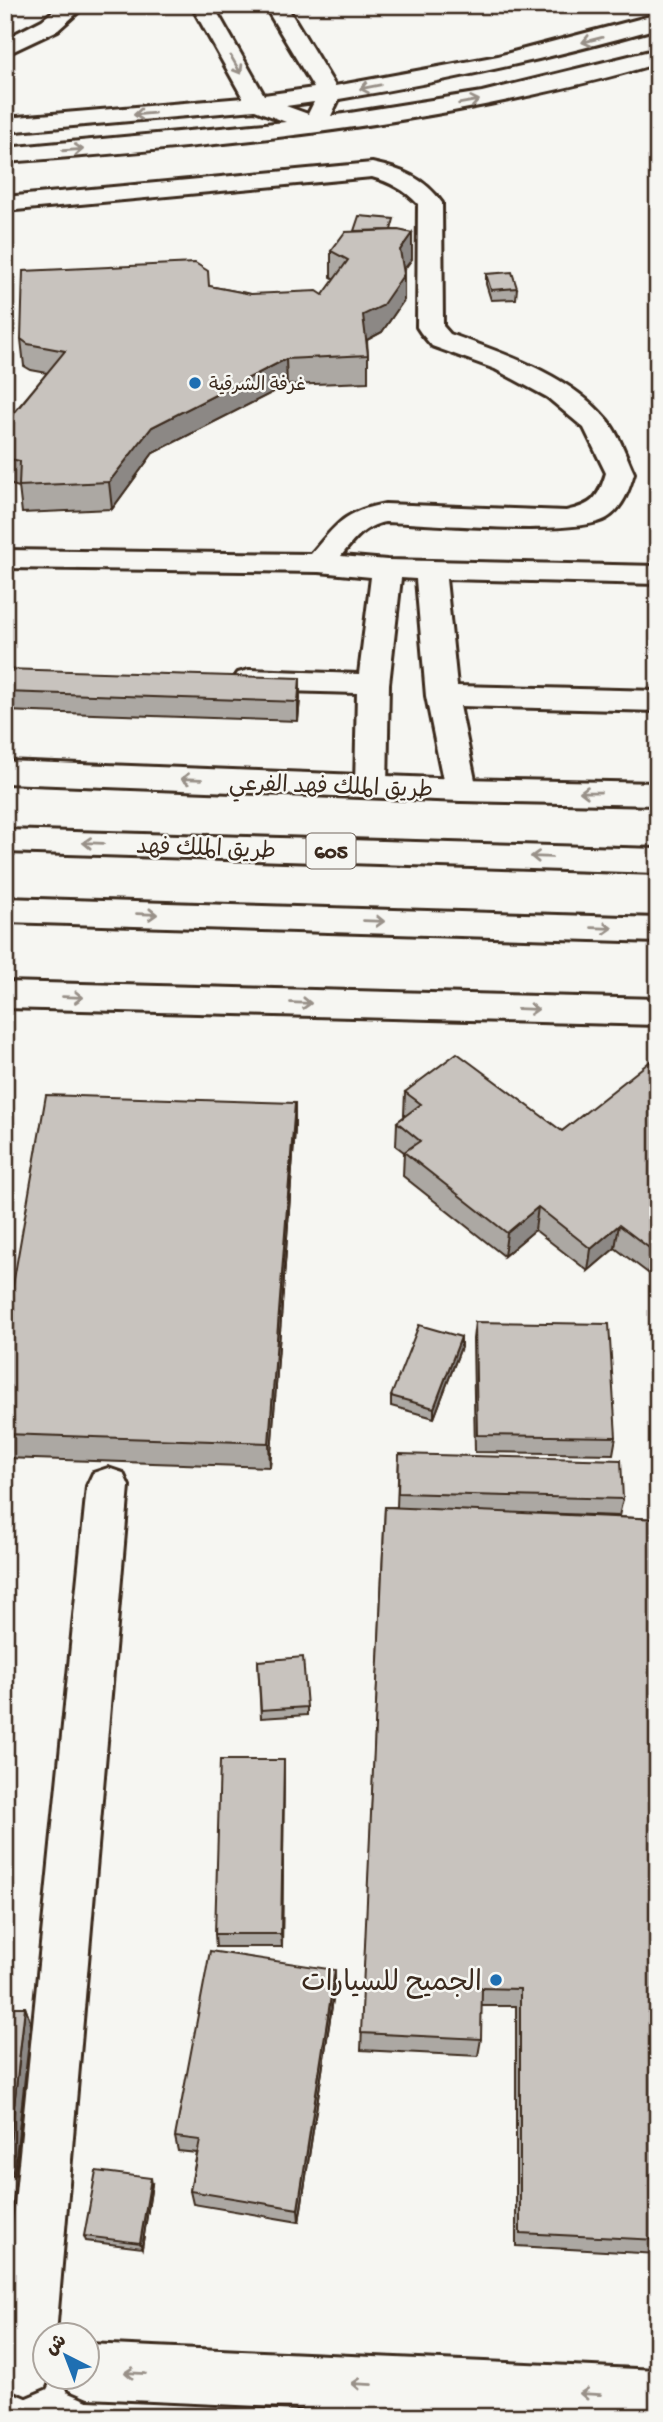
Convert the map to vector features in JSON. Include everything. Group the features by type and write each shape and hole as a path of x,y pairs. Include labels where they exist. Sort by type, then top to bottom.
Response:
{"main road":[{"path":"5,48 50,25 75,5"},
{"path":"202,5 257,103 315,125"},
{"path":"275,5 329,95"},
{"path":"5,125 329,95 488,65 658,21"},
{"path":"5,155 168,142 372,118 479,100 658,56"},
{"path":"315,125 329,95"},
{"path":"5,204 372,170 393,175 419,189 430,203 430,327 441,341 504,363 557,391 596,424 620,473 613,496 596,513 566,520 385,513 364,517 351,527 319,563"},
{"path":"5,559 319,563 387,569 658,575"},
{"path":"371,786 373,684 387,569"},
{"path":"430,570 442,696 461,790"},
{"path":"223,680 373,684"},
{"path":"442,696 658,701"},
{"name":"طريق الملك فهد الفرعي","path":"5,772 461,790 658,794"},
{"name":"طريق الملك فهد","path":"5,841 658,861"},
{"path":"5,910 658,930"},
{"path":"5,995 658,1012"},
{"path":"26,2368 108,1486"},
{"path":"102,2372 658,2397"}],"building":[{"path":"359,216 394,219 391,230 354,231"},
{"name":"غرفة الشرقية","path":"398,230 412,233 400,250 404,274 382,306 363,315 368,355 286,359 152,427 109,482 19,486 20,461 5,458 5,424 65,351 28,344 21,339 23,271 195,263 208,271 209,286 251,294 317,291 323,295 348,260 331,251 345,232"},
{"path":"512,272 517,288 491,290 486,274"},
{"path":"5,669 300,678 298,702 5,692"},
{"path":"457,1053 562,1131 652,1060 658,1064 658,1194 655,1196 658,1198 658,1252 619,1225 591,1249 538,1207 507,1233 404,1152 420,1141 397,1122 421,1104 405,1092"},
{"path":"46,1095 295,1103 269,1443 5,1434 5,1331"},
{"path":"475,1322 609,1324 616,1437 477,1435"},
{"path":"419,1325 461,1337 434,1408 391,1396"},
{"path":"399,1454 621,1460 623,1499 398,1493"},
{"path":"385,1507 658,1519 658,2240 520,2233 520,1989 482,1988 481,2039 361,2033"},
{"path":"303,1657 307,1707 261,1710 258,1661"},
{"path":"220,1760 284,1760 281,1934 215,1934"},
{"path":"210,1951 335,1970 298,2209 190,2191 200,2140 175,2137"},
{"path":"5,2007 25,2007 8,2160 5,2160"},
{"path":"96,2171 151,2178 140,2243 84,2236"}],"place":[{"name":"غرفة الشرقية","path":"195,383"},
{"name":"الجميح للسيارات","path":"496,1980"}]}
